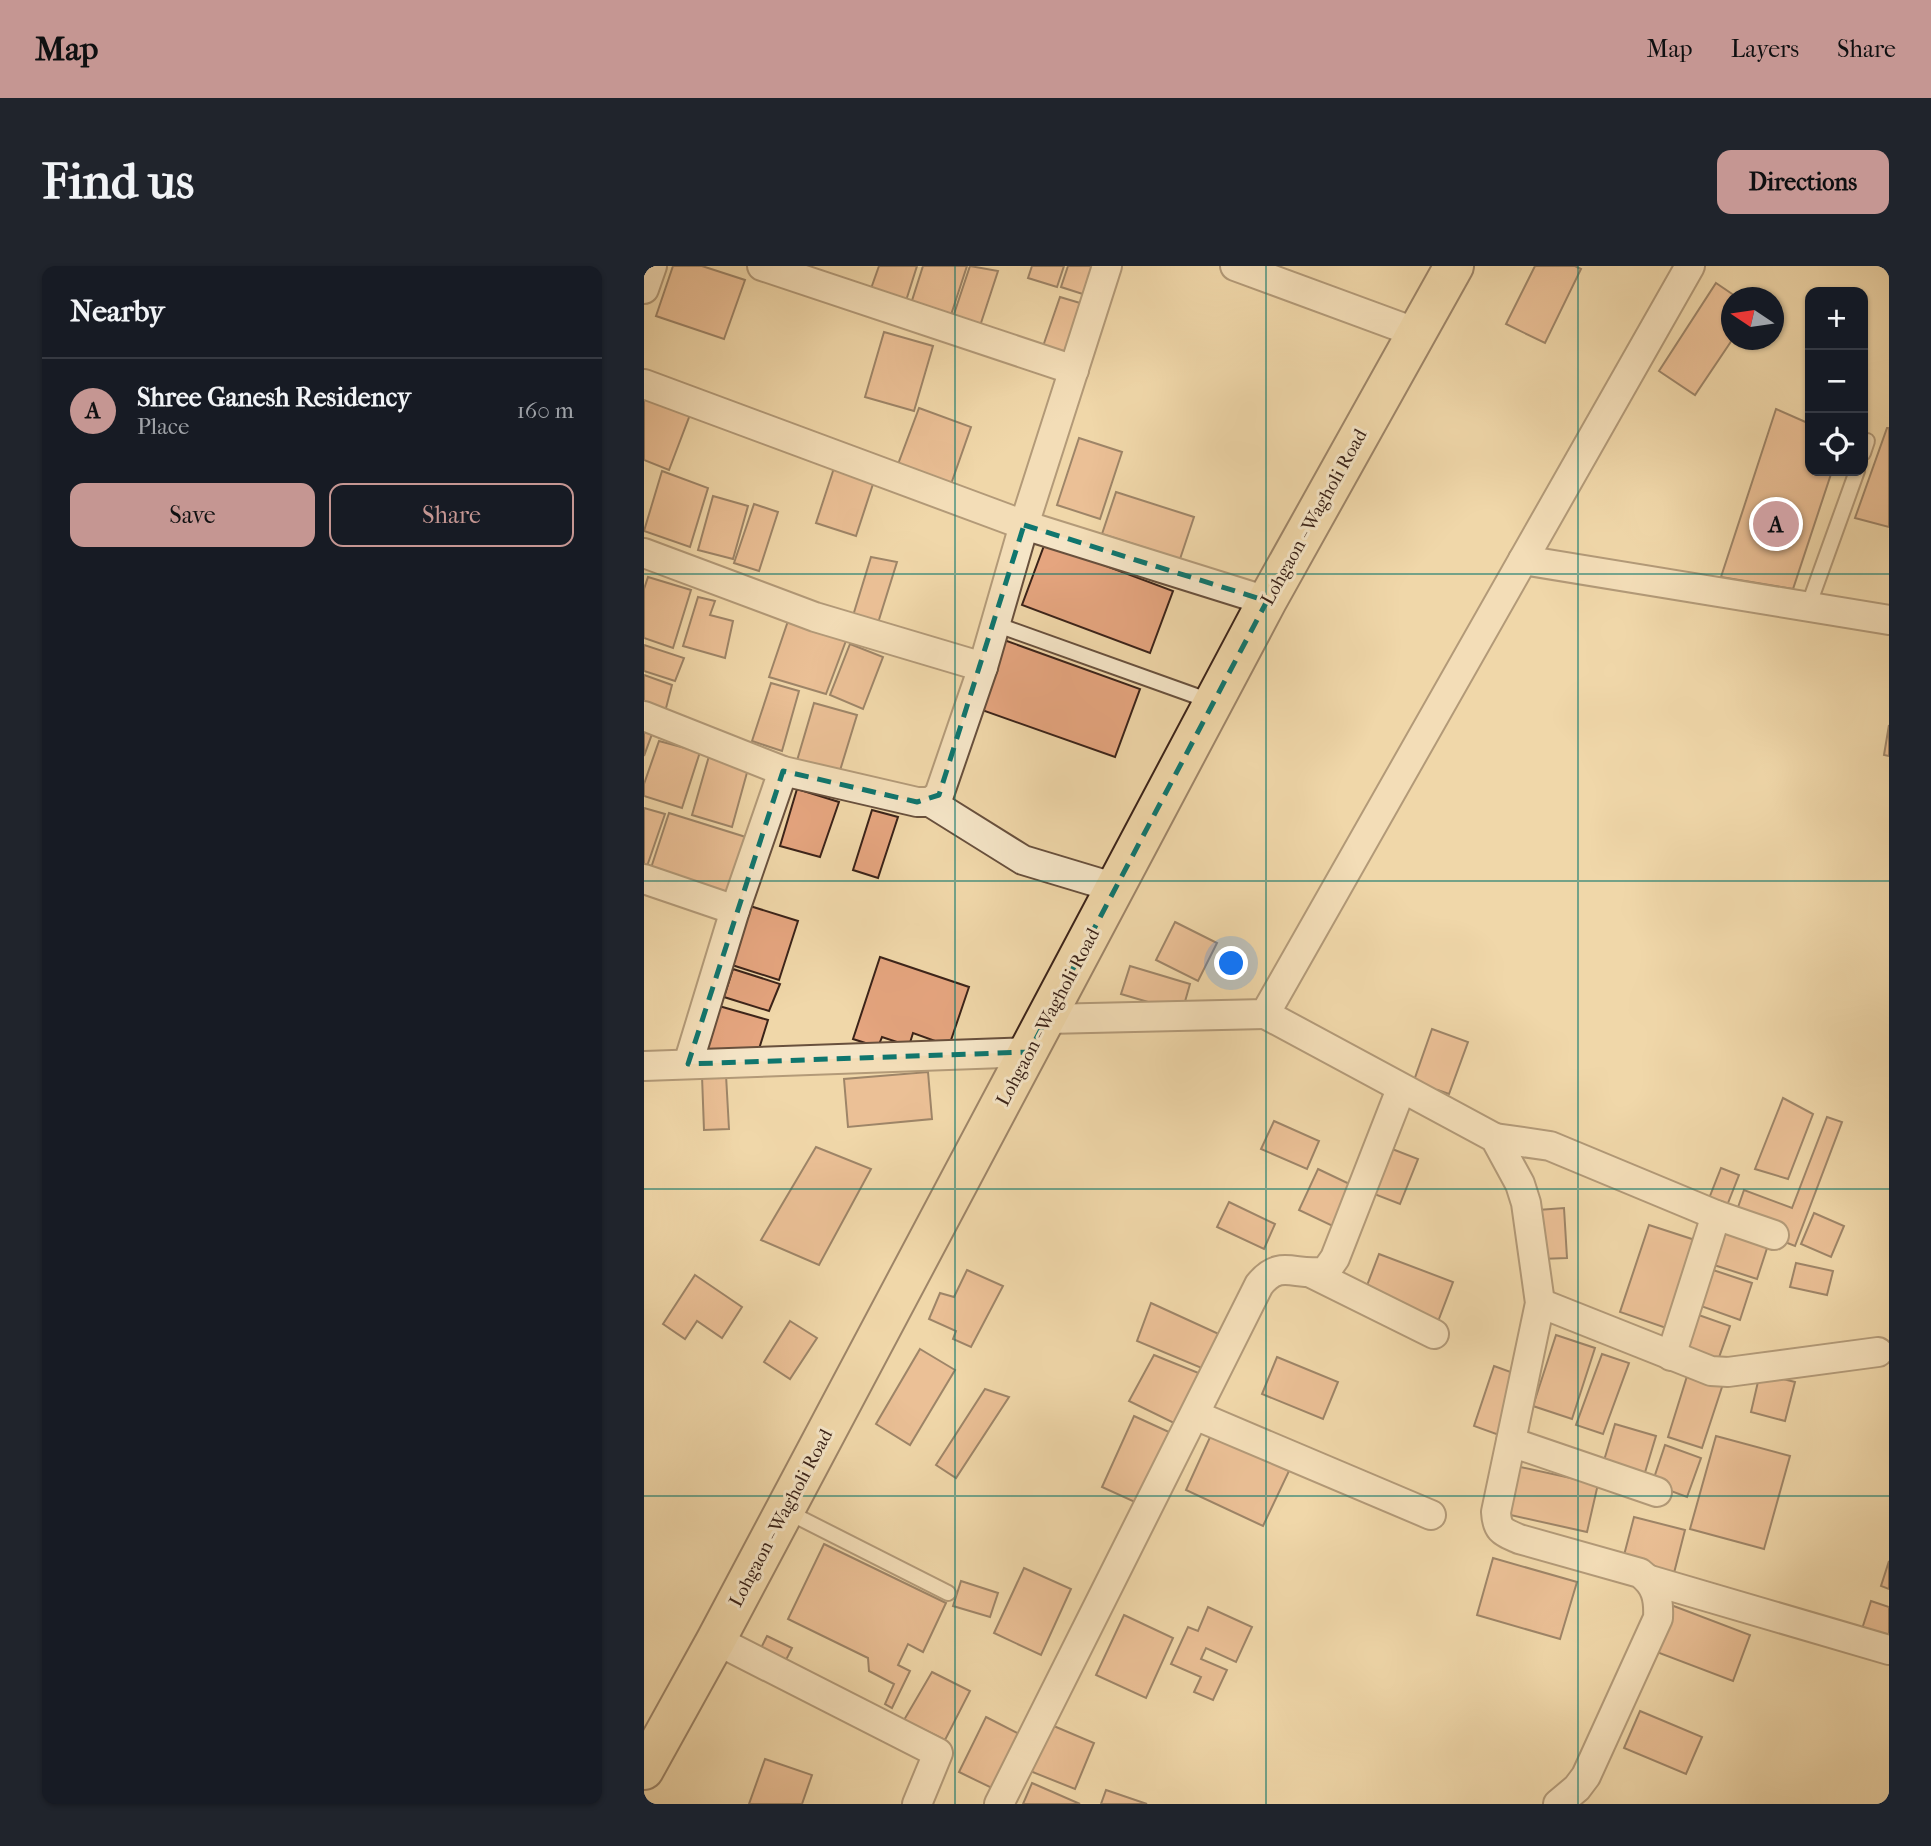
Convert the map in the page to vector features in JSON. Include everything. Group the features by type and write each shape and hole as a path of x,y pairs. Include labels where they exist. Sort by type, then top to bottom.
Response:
{"main road":[{"name":"Lohgaon - Wagholi Road","path":"644,1769 716,1640 1267,601 1454,266"}],"street":[{"path":"644,289 652,266"},
{"path":"762,266 1074,370"},
{"path":"930,802 939,796 982,667 1024,525 1107,266"},
{"path":"1235,266 1417,333"},
{"path":"1265,1014 1690,266"},
{"path":"644,384 1024,525 1267,601"},
{"path":"644,553 815,617 982,667"},
{"path":"1523,560 1889,620"},
{"path":"644,716 783,771 917,802 930,802 1023,860 1116,888"},
{"path":"688,1065 735,909 783,771"},
{"path":"644,879 735,909"},
{"path":"1047,1019 1265,1014 1496,1139 1550,1146 1716,1215 1774,1235"},
{"path":"644,1066 1029,1052"},
{"path":"1313,1274 1326,1271 1335,1258 1401,1089"},
{"path":"1496,1139 1520,1184 1526,1203 1540,1303 1496,1512 1497,1524 1504,1532 1519,1539 1640,1573 1650,1580 1889,1650"},
{"path":"1671,1356 1716,1215"},
{"path":"999,1804 1259,1285 1268,1275 1278,1269 1313,1274 1434,1334"},
{"path":"1540,1303 1711,1371 1728,1372 1878,1352"},
{"path":"1195,1415 1431,1515"},
{"path":"1511,1442 1657,1492"},
{"path":"1558,1804 1577,1788 1586,1776 1658,1618 1659,1601 1650,1580"},
{"path":"716,1640 938,1753 917,1804"}],"lane":[{"path":"1808,607 1855,476"},
{"path":"995,624 1214,702"},
{"path":"785,1510 948,1593"}],"highlighted area":[{"path":"1024,525 1267,601 1029,1052 688,1064 783,771 917,802 939,795"}],"building":[{"path":"673,266 702,266 745,280 724,339 656,316"},
{"path":"879,266 917,266 904,307 868,297"},
{"path":"923,266 967,266 948,324 909,310"},
{"path":"970,266 998,271 979,329 952,320"},
{"path":"1032,266 1064,266 1057,287 1028,278"},
{"path":"1068,266 1103,266 1092,297 1061,287"},
{"path":"1535,266 1575,266 1581,269 1545,343 1506,324"},
{"path":"1716,283 1722,287 1721,350 1725,350 1695,395 1659,371"},
{"path":"1060,297 1090,306 1072,365 1040,355"},
{"path":"884,332 933,346 914,411 865,397"},
{"path":"644,394 691,412 669,470 644,460"},
{"path":"919,408 971,427 950,487 897,467"},
{"path":"1776,409 1805,422 1805,476 1830,476 1793,589 1721,577"},
{"path":"1889,428 1889,527 1855,518"},
{"path":"1079,438 1122,452 1100,519 1057,505"},
{"path":"834,468 874,481 856,536 816,523"},
{"path":"662,471 708,488 690,547 644,531"},
{"path":"1116,492 1194,517 1180,559 1102,534"},
{"path":"713,496 748,506 733,559 698,550"},
{"path":"754,504 778,512 759,571 734,563"},
{"path":"1045,543 1173,591 1150,653 1022,605"},
{"path":"871,557 897,562 877,626 852,619"},
{"path":"648,577 691,590 673,648 644,638 644,589"},
{"path":"698,597 715,601 710,615 733,621 725,658 683,646"},
{"path":"788,621 847,638 826,694 769,677"},
{"path":"1004,640 1140,689 1115,757 979,709"},
{"path":"850,644 883,657 863,709 830,695"},
{"path":"644,645 684,658 675,681 644,671"},
{"path":"644,675 672,685 665,712 644,706"},
{"path":"771,683 799,691 782,751 752,741"},
{"path":"814,703 857,715 838,777 796,764"},
{"path":"1889,725 1889,756 1884,755"},
{"path":"644,731 652,734 644,756"},
{"path":"659,741 700,752 682,808 644,796 644,784"},
{"path":"709,756 748,769 732,827 692,815"},
{"path":"797,789 839,802 820,857 780,846"},
{"path":"644,808 665,814 645,872 644,872"},
{"path":"872,810 898,817 878,878 853,870"},
{"path":"669,813 752,839 733,897 650,871"},
{"path":"750,906 798,921 779,980 732,965"},
{"path":"1175,922 1217,943 1198,981 1156,960"},
{"path":"880,957 969,987 949,1046 913,1033 909,1046 882,1037 878,1047 853,1039"},
{"path":"1130,966 1190,984 1182,1012 1121,994"},
{"path":"733,969 780,984 769,1011 724,997"},
{"path":"719,1006 768,1020 759,1049 704,1052"},
{"path":"1432,1029 1468,1042 1449,1094 1438,1090 1435,1101 1410,1092"},
{"path":"928,1072 932,1119 848,1127 844,1079"},
{"path":"726,1075 729,1129 704,1130 702,1076"},
{"path":"1783,1098 1813,1114 1788,1179 1755,1169"},
{"path":"1827,1117 1842,1122 1795,1246 1777,1239 1736,1213 1744,1190 1792,1208"},
{"path":"1274,1121 1319,1141 1307,1169 1261,1149"},
{"path":"816,1147 871,1169 819,1265 761,1240"},
{"path":"1387,1147 1418,1159 1400,1204 1369,1192"},
{"path":"1721,1168 1739,1175 1726,1208 1708,1201"},
{"path":"1318,1169 1358,1188 1339,1229 1299,1210"},
{"path":"1229,1202 1275,1224 1264,1249 1217,1227"},
{"path":"1564,1208 1567,1258 1540,1259 1538,1210"},
{"path":"1814,1213 1844,1226 1831,1257 1801,1244"},
{"path":"1649,1225 1698,1241 1669,1329 1620,1312"},
{"path":"1723,1226 1769,1242 1757,1279 1711,1264"},
{"path":"1379,1254 1453,1282 1437,1324 1363,1296"},
{"path":"1796,1263 1833,1271 1827,1295 1790,1287"},
{"path":"1710,1269 1752,1283 1740,1320 1698,1305"},
{"path":"967,1270 1003,1286 971,1347 953,1339 956,1331 929,1319 940,1293 954,1297"},
{"path":"695,1275 742,1307 722,1338 697,1321 685,1339 663,1324"},
{"path":"1151,1303 1221,1335 1204,1369 1137,1341"},
{"path":"1693,1313 1730,1326 1716,1366 1679,1354"},
{"path":"790,1321 817,1338 790,1379 764,1362"},
{"path":"1556,1335 1595,1348 1572,1419 1533,1406"},
{"path":"920,1349 955,1370 910,1445 876,1424"},
{"path":"1602,1354 1629,1363 1603,1434 1576,1425"},
{"path":"1154,1355 1201,1374 1176,1424 1129,1401"},
{"path":"1277,1357 1338,1382 1323,1419 1262,1394"},
{"path":"1494,1366 1519,1375 1499,1435 1474,1426"},
{"path":"1688,1373 1723,1384 1702,1448 1668,1437"},
{"path":"1760,1373 1795,1382 1785,1421 1751,1412"},
{"path":"985,1389 1009,1397 956,1478 936,1465"},
{"path":"1134,1416 1169,1432 1137,1503 1102,1487"},
{"path":"1615,1424 1656,1436 1643,1479 1602,1467"},
{"path":"1211,1435 1289,1471 1263,1526 1186,1490"},
{"path":"1716,1436 1790,1456 1764,1549 1690,1529"},
{"path":"1665,1445 1701,1458 1687,1497 1652,1484"},
{"path":"1516,1466 1598,1484 1587,1532 1506,1514"},
{"path":"1634,1517 1685,1530 1674,1573 1623,1559"},
{"path":"824,1544 946,1603 923,1652 908,1644 898,1665 910,1671 892,1708 885,1704 894,1684 869,1671 868,1658 788,1619"},
{"path":"1493,1558 1577,1582 1560,1639 1477,1615"},
{"path":"1889,1561 1889,1589 1881,1586"},
{"path":"1024,1568 1071,1589 1041,1655 994,1633"},
{"path":"961,1581 998,1593 990,1617 953,1606"},
{"path":"1871,1601 1889,1607 1889,1641 1861,1632"},
{"path":"1671,1605 1750,1635 1733,1681 1654,1651"},
{"path":"1208,1607 1252,1627 1236,1662 1206,1648 1201,1659 1227,1670 1213,1700 1194,1692 1201,1677 1171,1664 1188,1627 1198,1631"},
{"path":"1124,1615 1173,1638 1146,1698 1096,1675"},
{"path":"767,1636 792,1648 783,1666 758,1654"},
{"path":"932,1672 970,1691 945,1740 904,1720"},
{"path":"1640,1711 1702,1737 1686,1774 1624,1748"},
{"path":"986,1717 1023,1736 996,1790 959,1772"},
{"path":"1049,1724 1094,1743 1075,1789 1030,1771"},
{"path":"765,1759 812,1775 802,1804 749,1804"},
{"path":"1032,1783 1080,1804 1023,1804"},
{"path":"1106,1790 1147,1804 1101,1804"}],"place":[{"name":"Shree Ganesh Residency","path":"1776,524"}]}
